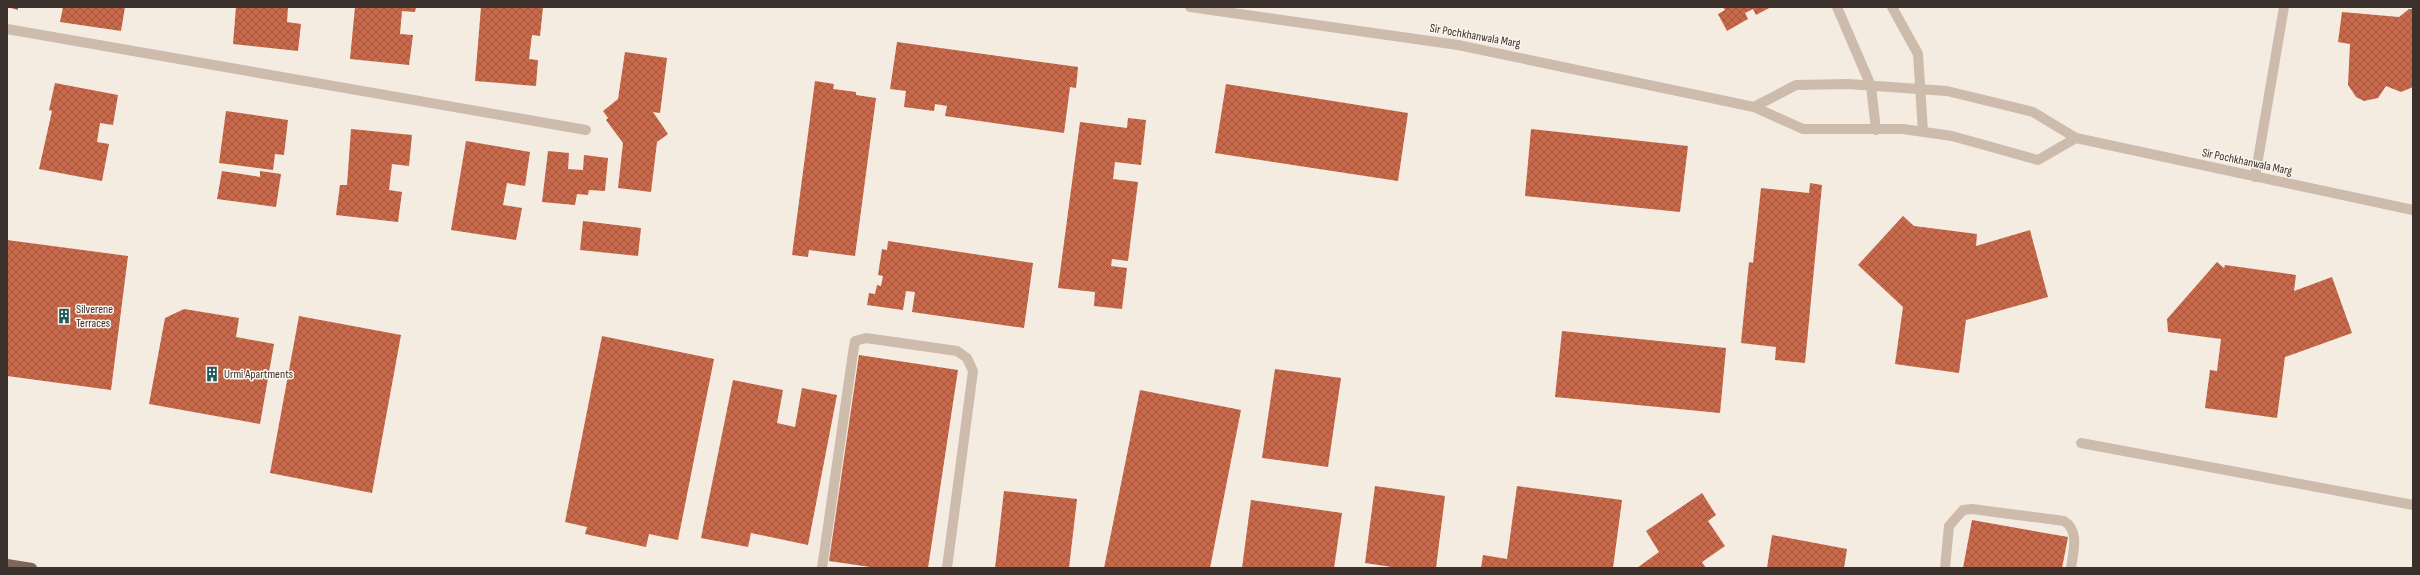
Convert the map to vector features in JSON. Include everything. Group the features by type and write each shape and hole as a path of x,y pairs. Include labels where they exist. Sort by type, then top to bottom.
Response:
{"main road":[{"path":"7,564 32,568"}],"street":[{"name":"Sir Pochkhanwala Marg","path":"1190,7 1458,45 1754,107 1802,128 1876,130 1903,129 1952,136 2038,160 2076,138"},
{"path":"1837,7 1871,86 1876,130"},
{"path":"1892,7 1918,54 1922,90 1923,132"},
{"path":"2255,177 2284,7"},
{"path":"7,29 586,130"},
{"name":"Sir Pochkhanwala Marg","path":"1754,107 1796,85 1848,84 1947,91 2033,112 2076,138 2413,210"},
{"path":"822,568 852,352 856,341 866,338 957,351 967,358 973,371 947,568"},
{"path":"2081,443 2413,505"},
{"path":"1945,568 1949,526 1963,510 1972,509 2064,521 2069,524 2075,538 2071,568"}],"building":[{"path":"7,7 18,7 18,10"},
{"path":"63,7 125,7 121,31 60,22"},
{"path":"236,7 288,7 287,22 301,24 298,51 233,44"},
{"path":"355,7 416,7 415,12 402,11 400,34 413,35 409,65 350,59"},
{"path":"481,7 543,7 540,36 532,35 529,59 538,60 536,86 475,81"},
{"path":"1723,7 1771,7 1756,15 1753,9 1745,13 1748,19 1727,31 1718,14 1725,10"},
{"path":"2409,9 2413,9 2413,87 2401,92 2386,86 2378,98 2364,101 2356,97 2348,85 2350,44 2338,42 2342,12 2399,17"},
{"path":"897,42 1078,67 1076,88 1070,87 1064,133 945,116 947,106 935,104 934,111 904,107 906,91 890,89"},
{"path":"625,52 667,58 660,113 653,112 668,134 657,142 651,192 618,188 623,143 606,120 608,118 603,111 618,99"},
{"path":"815,81 834,84 833,89 856,92 856,95 876,98 855,256 809,250 808,257 792,255"},
{"path":"55,83 118,95 113,125 100,123 97,142 109,144 102,181 39,169 52,111 49,110"},
{"path":"1226,84 1408,113 1398,181 1215,153"},
{"path":"226,111 288,120 284,155 275,154 273,170 219,163"},
{"path":"1128,118 1146,120 1141,165 1115,162 1113,179 1138,182 1128,261 1112,259 1111,266 1127,268 1122,309 1094,306 1095,292 1058,288 1080,122 1127,128"},
{"path":"351,129 412,135 409,166 392,164 389,190 402,192 398,222 336,215 340,185 347,185"},
{"path":"1531,129 1688,146 1680,212 1525,196"},
{"path":"466,141 530,152 525,186 507,183 503,205 522,208 516,240 451,230"},
{"path":"548,151 569,153 568,169 583,170 584,155 608,158 605,191 589,190 588,195 577,194 575,205 542,202"},
{"path":"222,171 260,177 260,171 281,174 276,207 217,199"},
{"path":"1810,183 1822,185 1805,363 1775,360 1776,347 1741,343 1749,262 1753,263 1761,188 1809,193"},
{"path":"1903,216 1914,226 1977,234 1976,246 2030,230 2048,297 1966,320 1959,373 1895,364 1903,307 1858,265"},
{"path":"583,221 641,228 638,256 580,250"},
{"name":"Silverene Terraces","path":"7,240 128,256 111,390 7,376"},
{"path":"888,241 1033,263 1024,328 912,312 915,292 906,291 903,310 867,305 869,293 875,294 877,285 881,286 883,276 878,275 882,249 887,250"},
{"path":"2217,262 2224,268 2225,265 2296,275 2294,291 2332,277 2352,333 2285,357 2277,418 2205,408 2210,370 2217,371 2221,339 2168,332 2167,319"},
{"name":"Urmi Apartments","path":"184,309 239,318 236,337 274,344 260,424 149,404 165,318"},
{"path":"299,316 401,335 372,493 270,473"},
{"path":"1562,331 1726,348 1720,413 1555,397"},
{"path":"602,336 714,359 678,540 649,534 646,547 585,534 587,527 565,522"},
{"path":"859,355 958,370 928,568 877,568 829,561"},
{"path":"1275,369 1341,378 1328,467 1262,458"},
{"path":"733,380 783,390 777,423 795,427 802,388 837,395 808,545 751,533 748,547 701,538"},
{"path":"1140,390 1241,410 1210,568 1104,568"},
{"path":"1375,486 1445,496 1436,568 1398,568 1365,563"},
{"path":"1517,486 1622,500 1613,568 1481,568 1483,555 1507,559"},
{"path":"1004,491 1077,499 1069,568 995,568"},
{"path":"1702,493 1716,515 1708,521 1725,546 1702,562 1706,568 1637,568 1659,552 1646,531"},
{"path":"1251,500 1342,513 1334,568 1242,568"},
{"path":"1972,520 2068,537 2062,568 1963,568"},
{"path":"1772,535 1847,549 1844,568 1767,568"}],"place":[{"name":"Silverene Terraces","path":"64,316"},
{"name":"Urmi Apartments","path":"212,374"}]}
